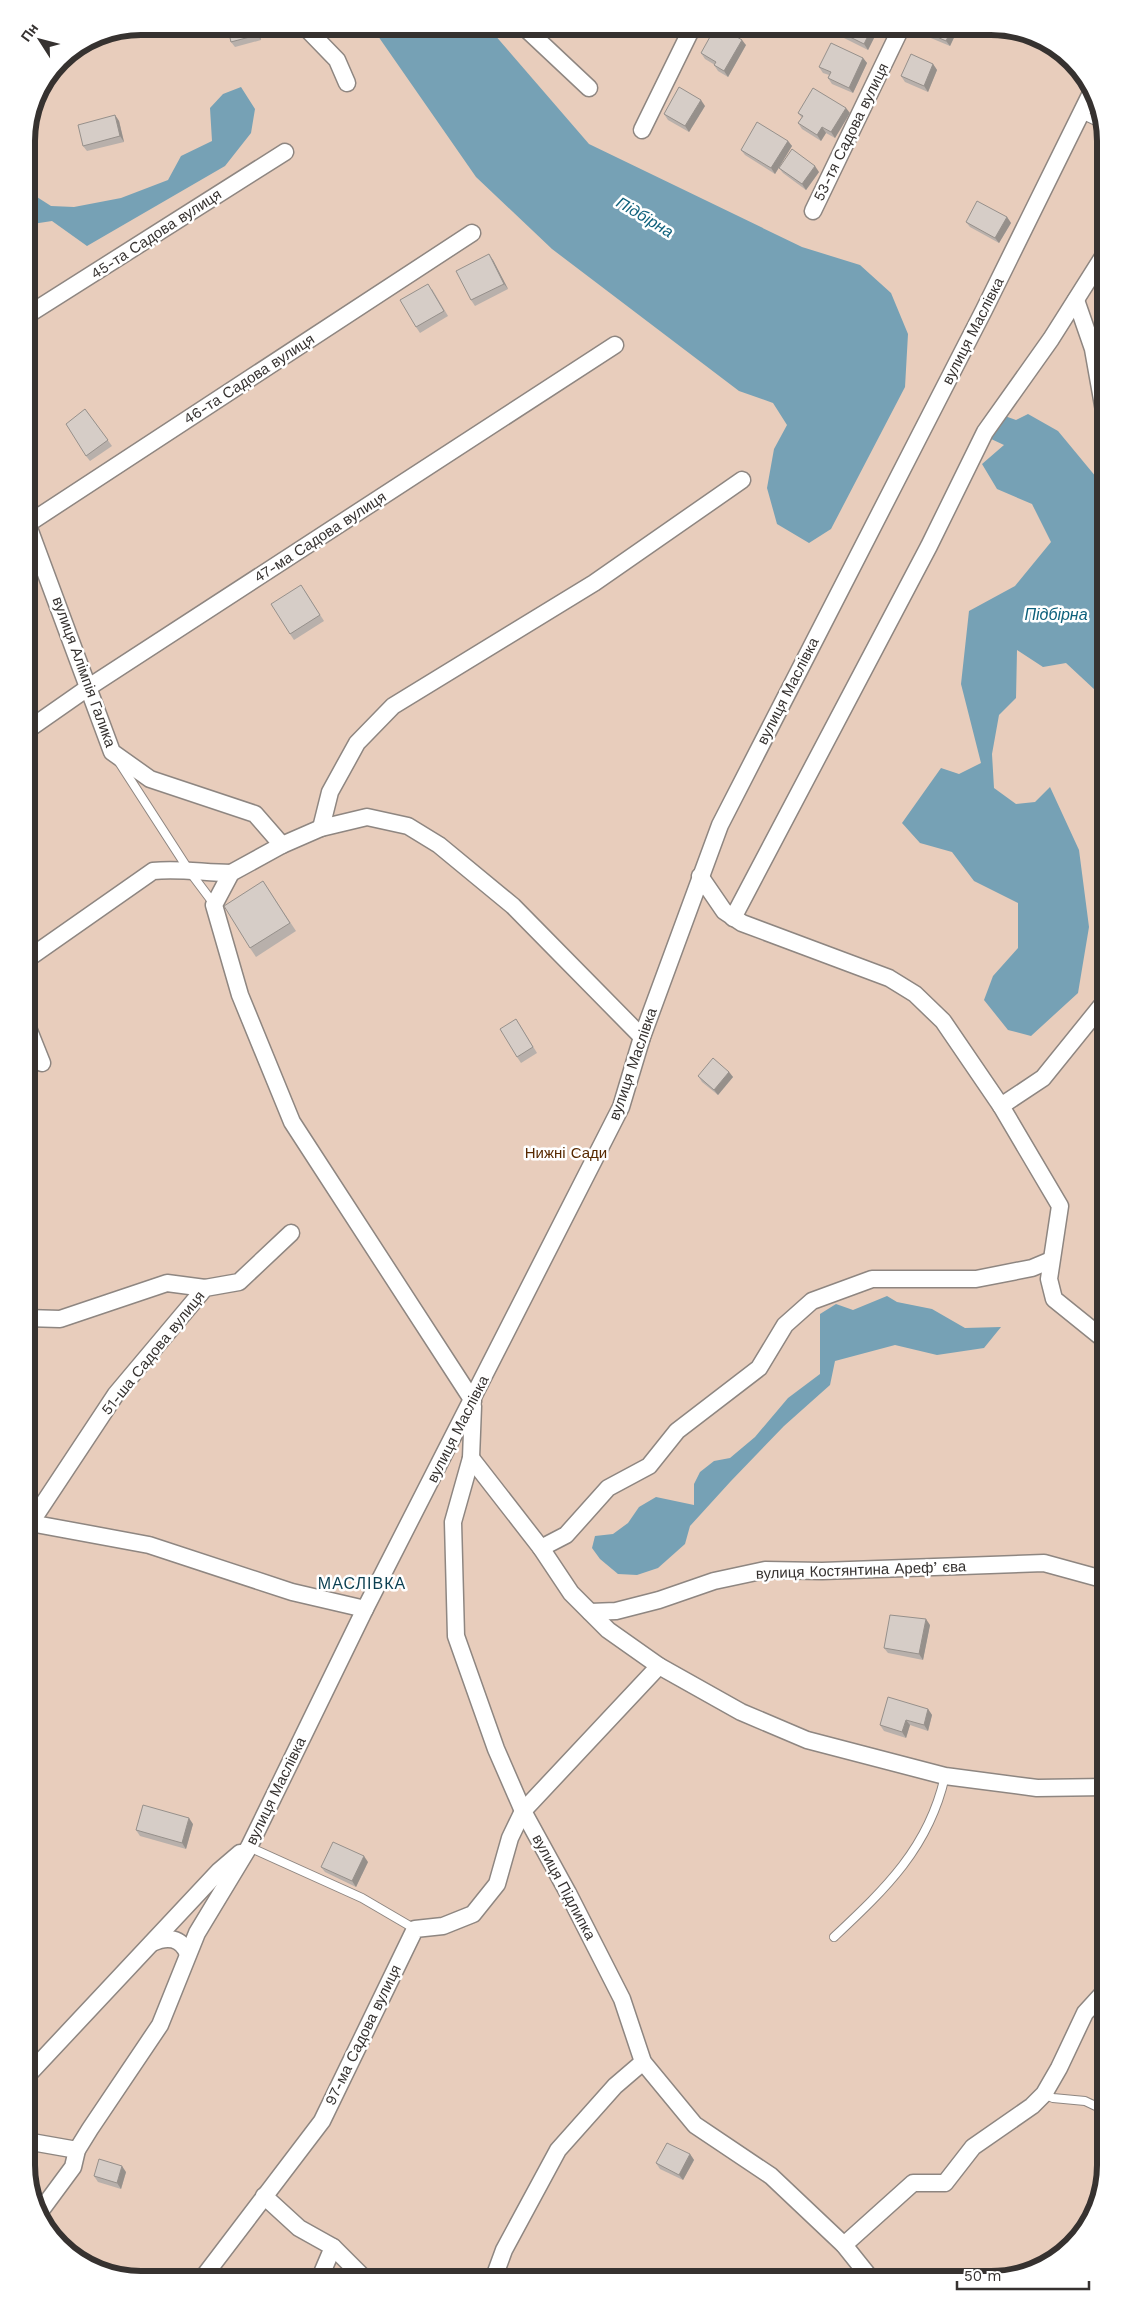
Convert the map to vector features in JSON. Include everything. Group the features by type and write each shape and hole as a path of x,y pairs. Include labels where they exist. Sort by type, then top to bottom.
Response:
{"street":[{"path":"313,35 337,60 347,83"},
{"path":"532,35 588,88"},
{"path":"642,130 689,35"},
{"name":"53-тя Садова вулиця","path":"813,211 898,35"},
{"name":"вулиця Маслівка","path":"44,2207 72,2167 77,2150 90,2129 160,2026 197,1933 249,1847 365,1609 473,1401 621,1107 642,1037 720,825 984,310 1088,99"},
{"name":"45-та Садова вулиця","path":"35,310 285,152"},
{"name":"46-та Садова вулиця","path":"35,518 472,233"},
{"path":"733,918 928,546 985,432 1051,339 1097,264"},
{"path":"1076,300 1093,349 1097,371"},
{"name":"47-ма Садова вулиця","path":"35,724 616,345"},
{"path":"321,828 330,792 357,743 393,706 594,583 742,480"},
{"name":"вулиця Алімпія Галика","path":"35,544 112,752 150,779 255,814 282,845"},
{"path":"35,954 153,871 174,869 190,872 231,873 282,845 321,828 367,818 408,826 439,845 513,906 642,1037"},
{"path":"231,873 214,905 240,995 292,1122 473,1401"},
{"path":"700,876 724,911 742,924 889,978 915,994 943,1021 1001,1106 1060,1206 1049,1279 1054,1300 1097,1334"},
{"path":"1001,1106 1043,1078 1097,1011"},
{"path":"35,1046 42,1063"},
{"name":"51-ша Садова вулиця","path":"35,1516 116,1394 205,1288 239,1282 291,1233"},
{"path":"541,1548 566,1535 608,1488 649,1466 677,1431 759,1368 785,1325 812,1301 872,1279 976,1279 1032,1268 1051,1260"},
{"path":"35,1318 60,1319 167,1283 205,1288"},
{"name":"вулиця Підлипка","path":"473,1401 472,1458 453,1522 456,1636 496,1749 523,1810 622,1999 643,2062 695,2126 771,2176 844,2245 865,2271"},
{"path":"472,1458 541,1548 571,1593 608,1630 659,1666 741,1712 807,1740 945,1776 1036,1788 1097,1787"},
{"path":"35,1528 149,1545 292,1592 365,1609"},
{"name":"вулиця Костянтина Арефʼєва","path":"590,1612 616,1612 714,1581 765,1570 822,1571 1044,1563 1097,1578"},
{"path":"415,1929 443,1926 473,1914 497,1884 510,1838 523,1810 659,1666"},
{"path":"35,2067 219,1871 249,1847"},
{"name":"97-ма Садова вулиця","path":"208,2271 322,2121 415,1929"},
{"path":"152,1943 162,1938 176,1940 185,1947 188,1954"},
{"path":"844,2245 913,2183 945,2183 973,2147 1032,2106 1044,2094 1059,2068 1085,2013 1097,2000"},
{"path":"496,2271 504,2250 558,2150 615,2086 643,2062"},
{"path":"35,2143 77,2150"},
{"path":"264,2196 299,2228 333,2247 357,2271"},
{"path":"321,2271 333,2247"}],"lane":[{"path":"1081,114 1095,121"},
{"path":"112,752 190,872 214,905"},
{"path":"834,1937 878,1895 920,1842 939,1804 945,1776"},
{"path":"249,1847 362,1898 415,1929"},
{"path":"1044,2094 1053,2098 1085,2102 1097,2107"}],"green space":[{"name":"Нижні Сади","path":"141,35 998,35 1025,41 1050,53 1061,61 1075,77 1089,101 1095,120 1097,141 1097,2165 1091,2199 1079,2224 1061,2245 1044,2257 1031,2263 1012,2269 991,2271 134,2271 120,2269 88,2257 66,2240 49,2218 43,2205 35,2172 35,134 43,101 49,88 61,71 88,49 120,37"}],"water":[{"path":"377,35 495,35 589,144 802,247 860,265 891,293 908,334 905,387 831,529 809,543 777,524 767,488 774,449 787,425 773,403 739,391 552,249 476,177"},
{"path":"241,87 255,109 251,133 225,166 87,246 52,221 35,224 35,196 51,206 74,207 121,198 168,180 181,156 212,141 210,108 223,94"},
{"name":"Підбірна","path":"1028,414 1058,431 1097,478 1097,694 1095,690 1066,663 1043,667 1017,650 1016,698 999,715 992,754 994,788 1016,804 1035,802 1050,787 1079,850 1089,927 1078,993 1031,1036 1008,1030 984,1000 993,976 1018,948 1018,903 974,881 952,852 920,843 902,823 941,768 959,774 981,763 961,684 969,611 1015,586 1051,542 1032,504 997,489 982,464 1004,445 989,438 1002,415 1016,420"},
{"path":"887,1296 897,1302 932,1309 965,1328 1001,1327 984,1348 937,1355 895,1345 835,1361 830,1385 784,1426 731,1481 690,1526 685,1544 658,1568 637,1575 618,1574 600,1559 592,1548 595,1536 613,1534 628,1523 639,1507 656,1497 694,1505 694,1484 700,1472 714,1461 730,1458 755,1437 788,1398 820,1374 820,1314 836,1304 853,1310"}],"building":[{"path":"229,35 257,35 231,42"},
{"path":"711,35 734,35 742,40 724,71 714,65 716,62 701,53"},
{"path":"846,35 868,35 864,44"},
{"path":"933,35 949,35 946,41"},
{"path":"831,43 863,58 849,88 828,78 831,72 819,67"},
{"path":"911,54 933,64 924,86 901,76"},
{"path":"679,87 701,100 685,126 664,114"},
{"path":"813,88 846,108 831,132 822,127 817,135 798,123 803,116 798,113"},
{"path":"115,115 120,136 83,146 78,125"},
{"path":"757,122 788,141 771,168 741,150"},
{"path":"792,149 815,166 802,184 779,168"},
{"path":"977,201 1007,217 995,238 966,222"},
{"path":"489,254 504,284 471,300 456,271"},
{"path":"428,284 444,311 416,327 400,300"},
{"path":"85,409 108,440 86,456 66,424"},
{"path":"301,585 320,615 290,634 271,604"},
{"path":"263,881 290,923 250,948 224,906"},
{"path":"516,1019 533,1047 517,1057 500,1029"},
{"path":"713,1058 729,1072 714,1090 698,1076"},
{"path":"890,1615 926,1619 919,1654 884,1648"},
{"path":"888,1697 928,1709 924,1725 906,1720 902,1732 880,1725"},
{"path":"143,1805 189,1818 182,1843 136,1830"},
{"path":"333,1842 364,1856 352,1881 321,1867"},
{"path":"667,2143 690,2154 679,2175 656,2163"},
{"path":"99,2159 122,2166 117,2183 94,2176"}],"district":[{"name":"МАСЛІВКА","path":"362,1583"}]}
